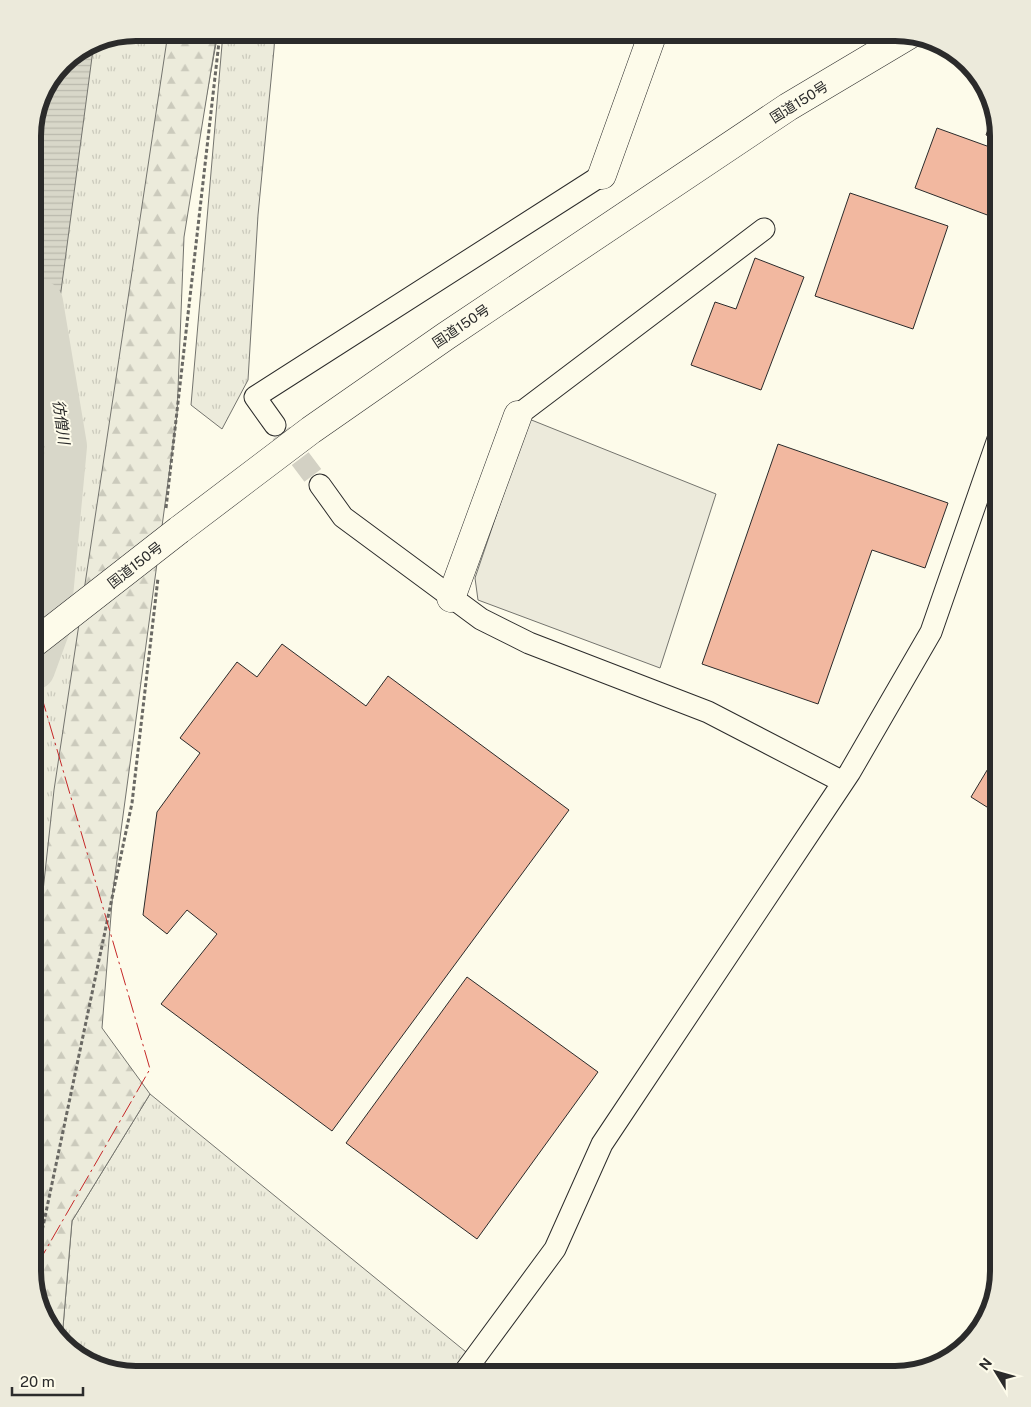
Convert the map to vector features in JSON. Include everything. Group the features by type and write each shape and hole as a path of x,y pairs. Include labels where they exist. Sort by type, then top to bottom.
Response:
{"main road":[{"path":"602,176 650,41"},
{"name":"国道150号","path":"41,637 173,521 788,108 899,41"},
{"path":"451,598 518,415"}],"street":[{"path":"275,424 255,397 602,176"},
{"path":"518,415 764,229"},
{"path":"469,1366 555,1249 602,1144 843,782 931,632 990,462"},
{"path":"320,485 343,517 481,620 529,643 708,712 843,782"}],"path":[{"path":"173,521 219,41"},
{"path":"41,1236 132,803 159,570"}],"green space":[{"path":"136,41 217,41 190,185 41,1216 41,130 48,100 57,83 78,61 94,51 112,44"},
{"path":"167,41 216,41 184,237 177,415 113,890 102,1028 150,1094 72,1221 63,1331 48,1307 44,1295 41,1271 41,909 54,790"},
{"path":"222,41 274,41 258,215 248,380 222,429 191,405"},
{"path":"150,1094 483,1366 130,1366 100,1359 78,1346 63,1331 72,1221"}],"shaded area":[{"path":"93,52 52,359 49,628 41,653 41,130 48,100 57,83 78,61"},
{"path":"529,419 716,494 660,668 478,600 475,578"}],"building":[{"path":"989,126 990,136 986,135"},
{"path":"937,128 990,147 990,216 915,188"},
{"path":"850,193 948,226 913,329 815,296"},
{"path":"755,258 804,277 761,390 691,365 715,302 736,309"},
{"path":"778,444 948,503 925,568 872,550 818,704 702,664"},
{"path":"282,644 366,706 388,676 569,810 332,1131 161,1004 217,934 187,910 167,934 143,915 157,812 200,753 180,738 237,662 257,677"},
{"path":"990,765 990,809 971,797"},
{"path":"467,977 598,1072 477,1239 346,1143"}],"waterway":[{"name":"彷僧川","path":"41,650 49,628 66,446 42,302"},
{"path":"41,409 63,426"}],"tunnel":[{"path":"281,433 320,485"}],"power":[{"path":"41,694 150,1069 41,1258"}]}
